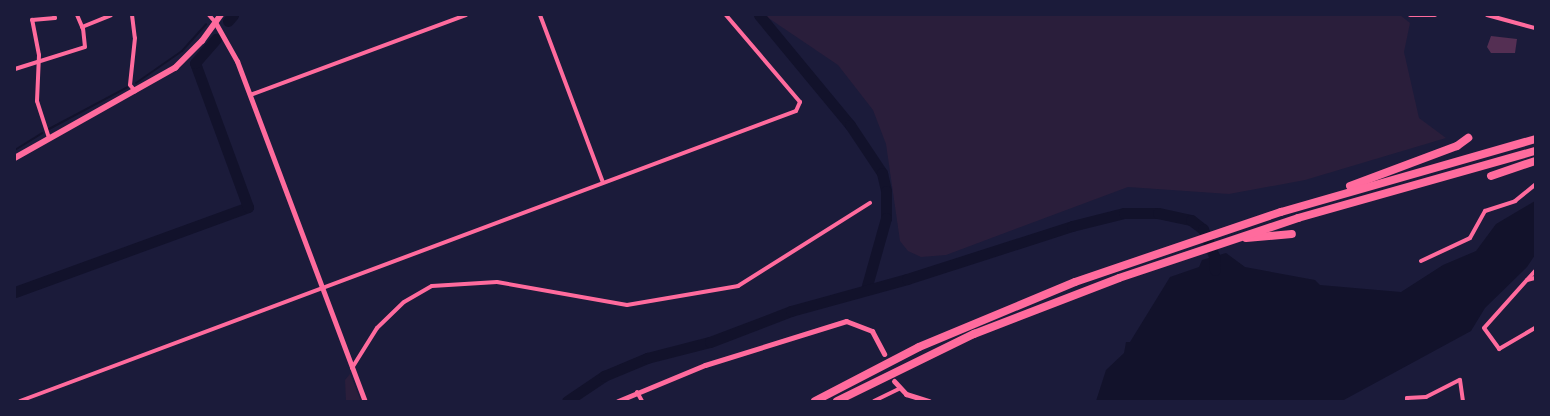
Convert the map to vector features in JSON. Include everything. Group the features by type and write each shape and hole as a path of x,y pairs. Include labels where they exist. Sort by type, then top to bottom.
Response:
{"highway":[{"path":"1280,212 1457,146 1468,138"},
{"path":"814,401 876,367 970,323 1195,240 1280,212 1535,139"},
{"path":"837,401 924,357 998,324 1198,251 1401,187 1535,150"},
{"path":"1491,176 1535,161"},
{"path":"1223,243 1292,234"}],"main road":[{"path":"15,158 136,92 175,68 221,15"}],"street":[{"path":"28,15 32,20 37,62 37,101 49,138"},
{"path":"32,20 54,18 54,15"},
{"path":"15,70 85,47 82,27 77,15"},
{"path":"82,27 111,15"},
{"path":"132,15 135,38 130,85 136,92"},
{"path":"209,15 237,61 365,401"},
{"path":"250,95 466,15"},
{"path":"540,15 603,183"},
{"path":"20,401 800,108 800,102 726,15"},
{"path":"1410,15 1435,15"},
{"path":"1487,15 1511,17 1535,28"},
{"path":"1421,262 1470,238 1485,211 1515,201 1535,184"},
{"path":"352,368 377,328 404,302 432,286 498,282 627,305 738,286 870,203"},
{"path":"1535,271 1484,328 1499,349 1535,328"},
{"path":"1527,280 1535,278"},
{"path":"618,401 637,391 705,365 846,320 872,331 884,354"},
{"path":"894,380 906,394 929,401"},
{"path":"1406,401 1407,398 1426,397 1460,380 1463,401"},
{"path":"874,401 899,388"},
{"path":"637,391 642,401"}],"shaded area":[{"path":"764,15 1400,15 1410,23 1404,52 1419,118 1446,138 1305,180 1229,194 1128,187 946,255 921,257 908,251 900,241 886,144 873,110 838,65"},
{"path":"1535,201 1535,255 1527,267 1485,308 1471,331 1342,401 1096,401 1106,370 1124,353 1126,342 1130,342 1170,277 1199,267 1202,260 1226,253 1245,267 1315,280 1320,285 1401,292 1443,265 1476,251 1496,224"},
{"path":"350,374 361,401 346,401 345,380"}],"building":[{"path":"1491,36 1517,39 1515,53 1491,53 1487,47"}],"waterway":[{"path":"228,21 233,15"},
{"path":"759,15 850,125 882,173 886,191 886,218 866,289"},
{"path":"136,83 182,51 206,24"},
{"path":"15,292 248,207 195,63 216,39"},
{"path":"49,129 128,87"},
{"path":"15,150 42,133"},
{"path":"567,401 604,376 647,358 710,342 791,311 907,279 1072,226 1124,213 1158,213 1191,220 1203,229 1214,256 1215,270"}]}
